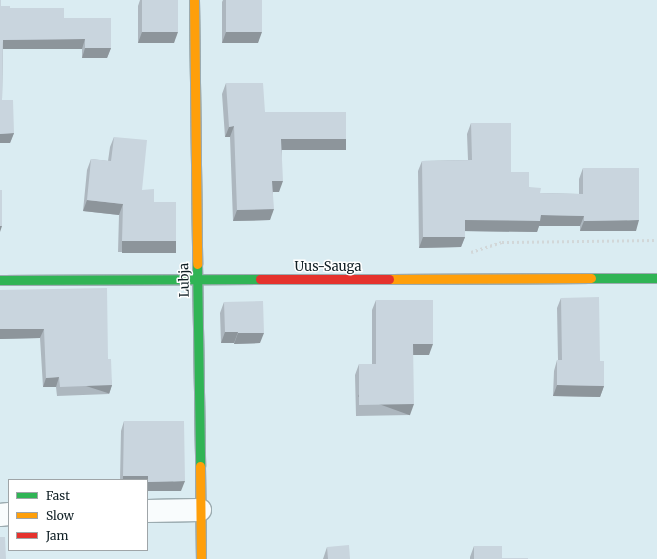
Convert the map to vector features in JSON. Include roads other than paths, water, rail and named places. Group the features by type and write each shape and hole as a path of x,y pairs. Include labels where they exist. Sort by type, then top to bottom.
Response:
{"street":[{"name":"Lubja","path":"194,0 201,559"},
{"name":"Uus-Sauga","path":"0,280 657,278"},
{"path":"148,511 200,510"}]}
